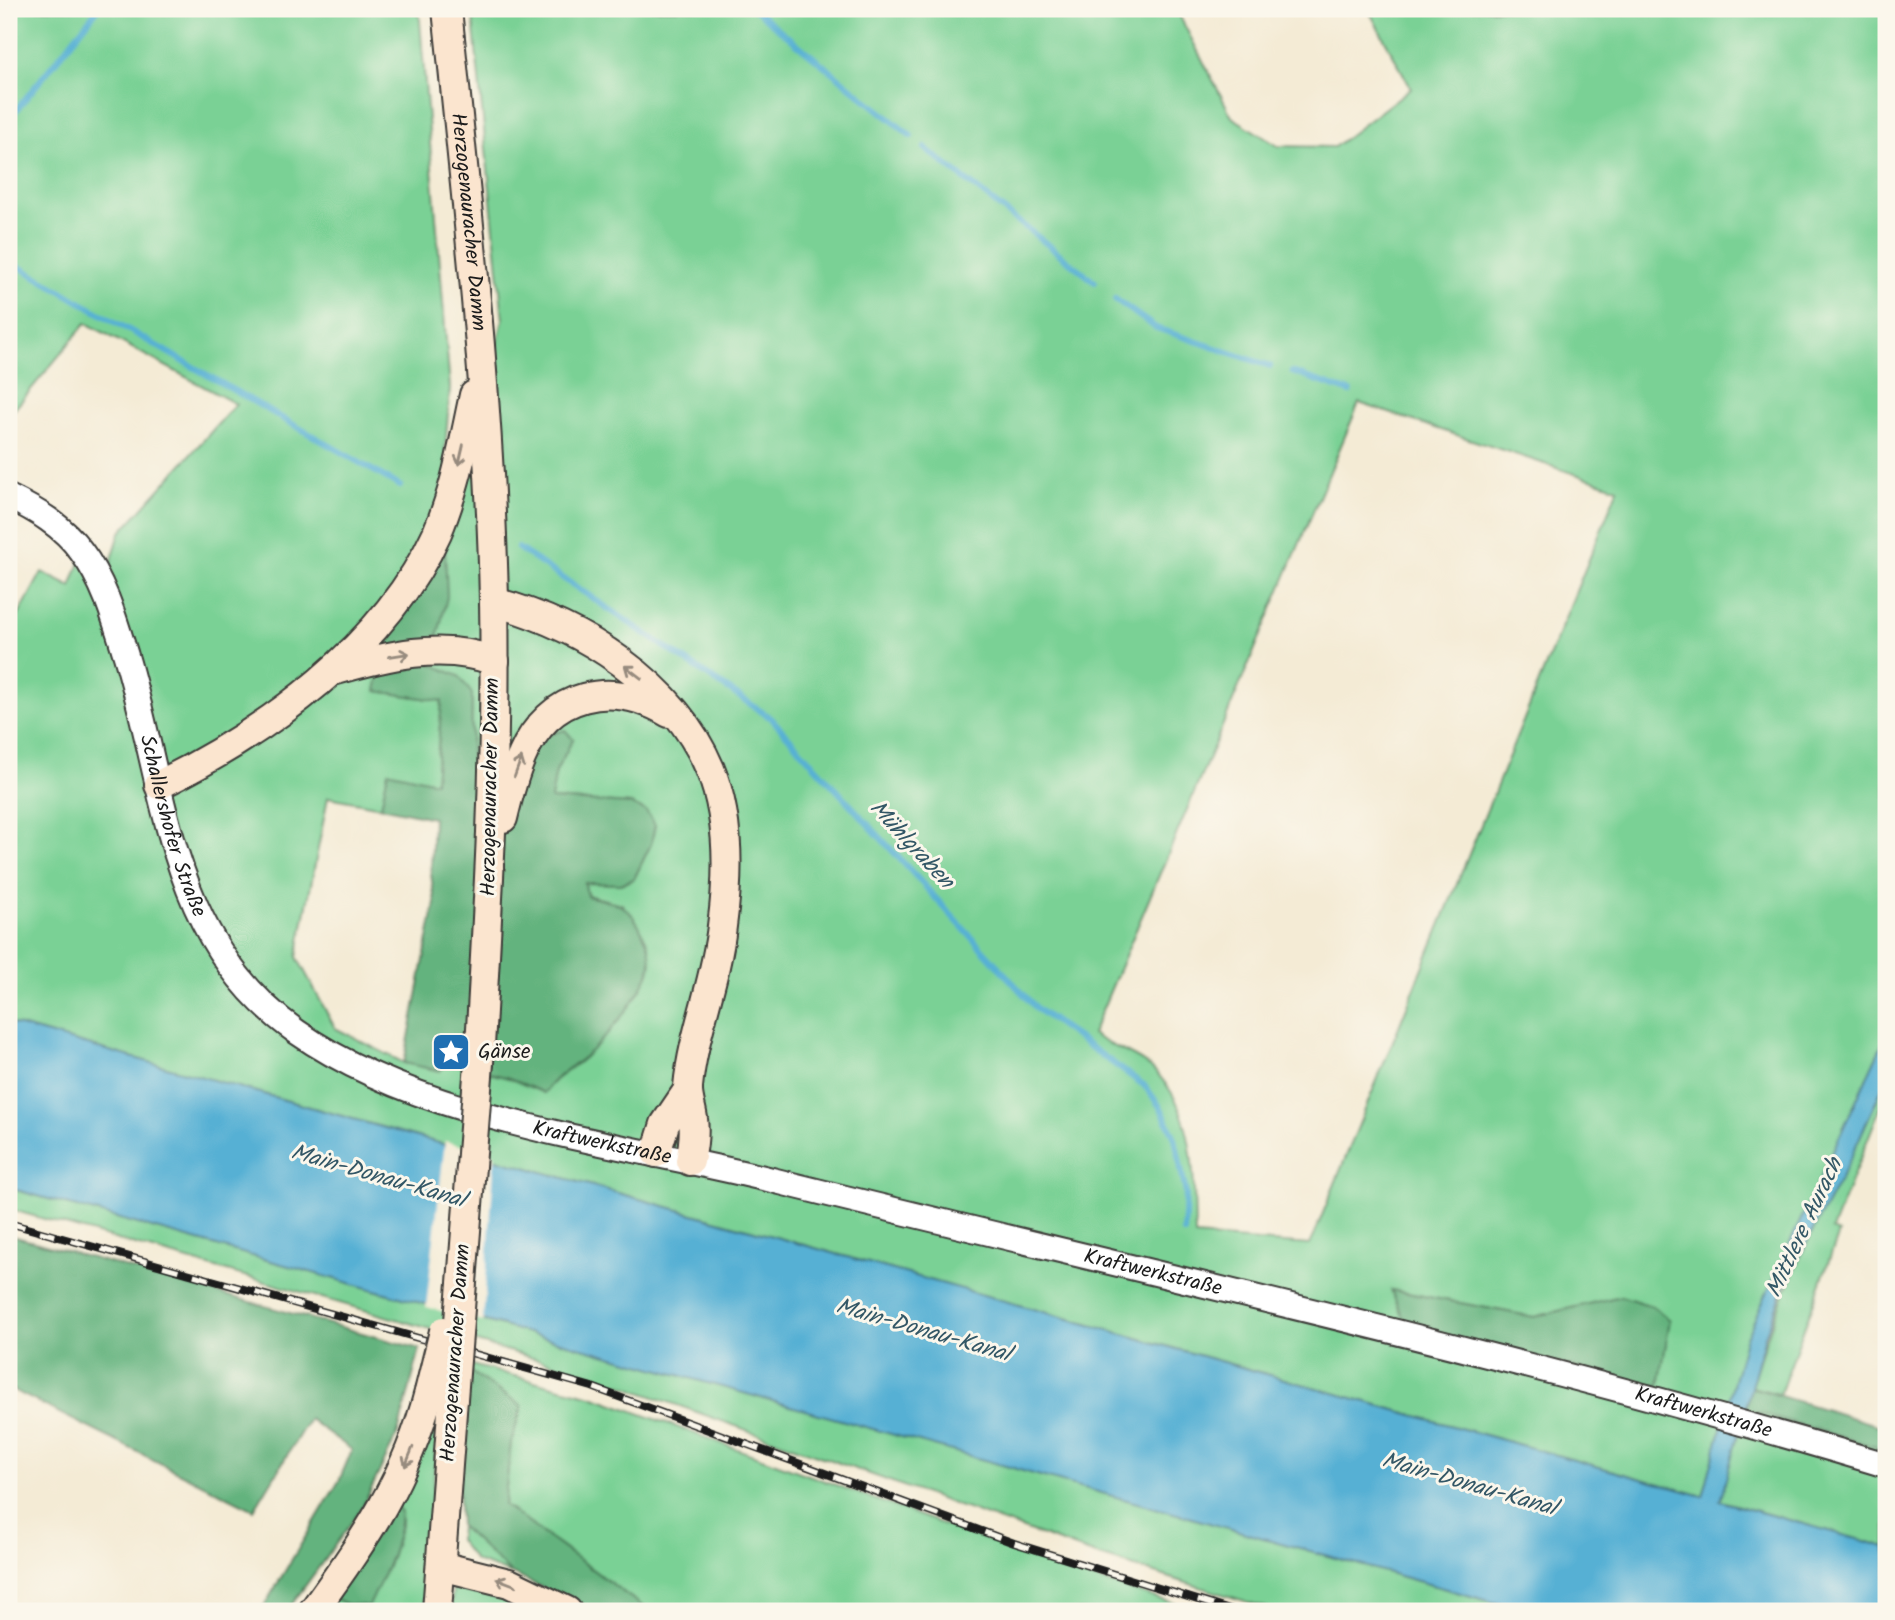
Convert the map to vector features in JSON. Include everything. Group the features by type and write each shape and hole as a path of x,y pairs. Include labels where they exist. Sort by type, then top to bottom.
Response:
{"main road":[{"name":"Herzogenauracher Damm","path":"438,1611 441,1566 441,1396 464,1247 479,1063 490,881 495,661 481,365 447,9"},
{"path":"159,785 245,739 333,671 398,598 436,533 454,487 481,365"},
{"path":"494,602 555,623 607,654 653,687 697,742 711,771 720,804 726,844 722,928 688,1090 694,1121 690,1161"},
{"path":"333,671 375,659 436,651 471,653 495,661"},
{"path":"490,881 519,764 534,734 554,713 584,697 605,693 643,702 681,720"},
{"path":"656,1153 664,1124 688,1090"},
{"path":"313,1611 383,1509 441,1396"},
{"path":"441,1566 509,1583 567,1611"}],"street":[{"name":"Schallershofer Straße","path":"9,497 67,535 86,556 98,580 128,664 190,898 219,950 248,989 297,1031 333,1054 418,1091"},
{"name":"Kraftwerkstraße","path":"418,1091 500,1118 690,1161 1450,1344 1886,1465"}],"green space":[{"path":"9,9 419,9 450,388 445,451 467,459 503,320 472,9 1176,9 1232,117 1278,146 1334,147 1411,88 1368,9 1886,9 1886,1093 1832,1230 1839,1233 1780,1394 1751,1387 1763,1347 1794,1271 1884,1085 1868,1078 1730,1404 1886,1450 1886,1547 9,1023 9,633 42,572 71,587 88,540 107,575 120,533 236,404 86,323 9,416 9,310 13,301 9,299","holes":["1359,403 1618,488 1310,1245 1195,1236 1189,1142 1175,1098 1162,1079 1145,1063 1092,1034","444,552 431,664 472,694 471,758 573,739 556,771 550,799 631,804 655,825 651,844 634,879 620,884 584,882 587,895 622,904 652,964 630,1001 604,1036 585,1057 544,1093 509,1078 447,1062 440,1071 404,1063 335,1028 297,957 328,797 381,807 388,772 435,782 442,701 377,691 408,606","1392,1290 1534,1317 1621,1296 1659,1386 1410,1331"]},
{"path":"445,550 447,597 431,664 459,676 472,694 471,757 565,730 573,739 556,771 551,799 631,804 646,811 655,825 651,844 634,879 620,884 585,883 587,896 616,903 634,917 649,948 649,972 635,998 614,1026 592,1050 558,1077 544,1093 509,1078 447,1062 440,1071 404,1063 435,903 431,874 433,818 381,807 388,771 435,782 442,701 376,691 387,635"},
{"path":"9,1188 1525,1611 1277,1611 1093,1554 596,1376 9,1209"},
{"path":"9,1235 420,1349 398,1433 362,1508 287,1611 261,1611 339,1481 352,1450 309,1419 254,1510 9,1388"},
{"path":"1391,1290 1534,1317 1621,1296 1652,1306 1670,1320 1659,1386 1409,1331"},
{"path":"452,1360 592,1396 1085,1576 1199,1611 649,1611 504,1505 511,1443 522,1406"},
{"path":"452,1360 522,1406 511,1443 504,1505 649,1611 595,1611 512,1574 460,1526"},
{"path":"1751,1387 1886,1428 1886,1450 1746,1409"},
{"path":"433,1418 438,1422 424,1611 324,1611 334,1598 388,1567 401,1526 401,1512 395,1504"},
{"path":"395,1504 401,1512 397,1537 390,1560 369,1606 346,1604 334,1598"},
{"path":"460,1526 512,1574 475,1561 459,1540"},
{"path":"454,1583 491,1586 549,1611 523,1611 510,1604 508,1611 450,1611"}],"water":[{"path":"9,1023 1703,1496 1745,1340 1886,1036 1886,1079 1847,1166 1788,1278 1765,1336 1720,1501 1886,1547 1886,1611 1525,1611 9,1188"}],"pier":[{"path":"445,1141 495,1155 483,1322 426,1307"}],"waterway":[{"path":"9,119 98,9"},
{"path":"754,9 911,136"},
{"path":"925,148 1095,282"},
{"path":"9,261 400,486"},
{"path":"1115,299 1156,328 1270,366"},
{"path":"1292,372 1350,392"},
{"name":"Mühlgraben","path":"518,548 771,718 1037,1009 1145,1086 1161,1108 1175,1138 1186,1194 1184,1232"}],"railway":[{"path":"9,1223 592,1387 1014,1543 1233,1611"}],"place":[{"name":"Gänse","path":"451,1052"}],"water label":[{"name":"Main-Donau-Kanal","path":"378,1177"},
{"name":"Mittlere Aurach","path":"1805,1228"},
{"name":"Main-Donau-Kanal","path":"923,1331"},
{"name":"Main-Donau-Kanal","path":"1469,1485"}]}
